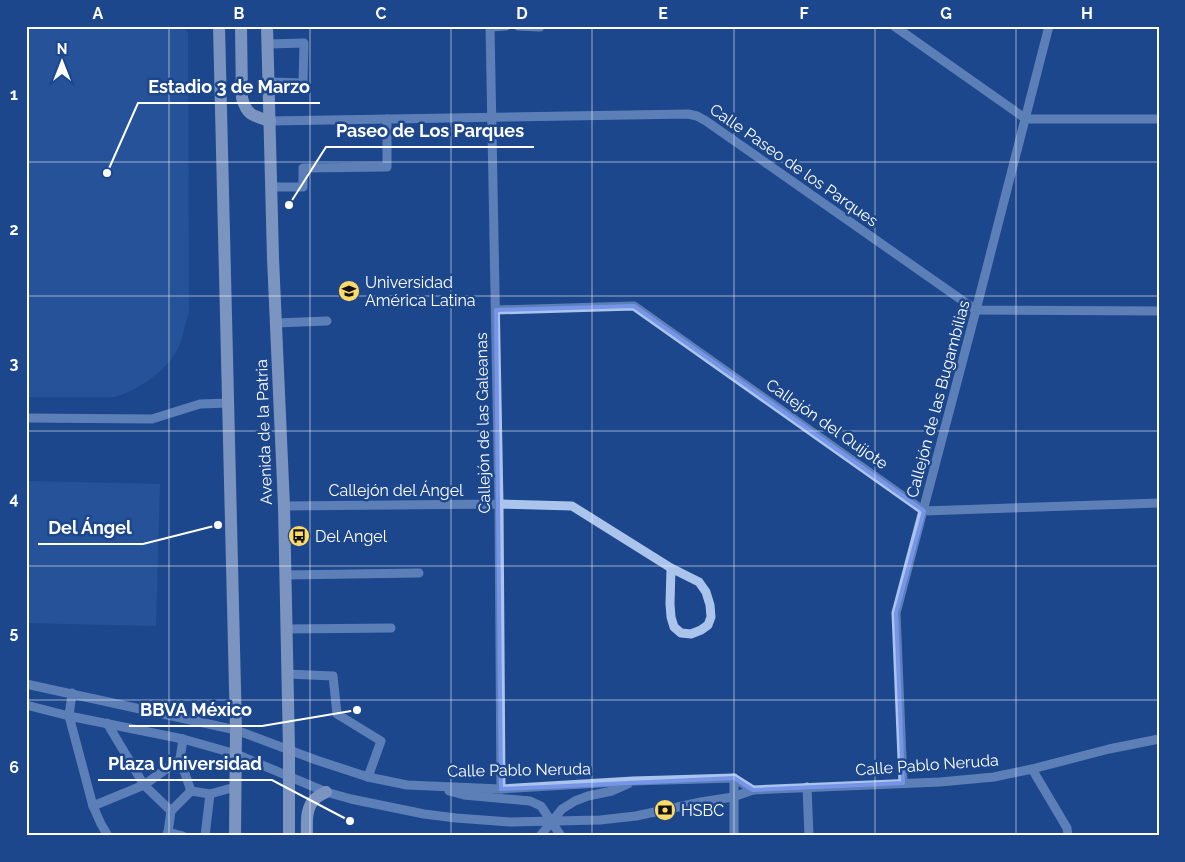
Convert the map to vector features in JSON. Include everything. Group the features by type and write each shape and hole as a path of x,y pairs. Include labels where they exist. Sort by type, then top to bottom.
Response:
{"main road":[{"path":"219,26 236,730 235,836"},
{"path":"241,26 242,98 245,108 251,115 270,121"},
{"name":"Avenida de la Patria","path":"267,26 271,187 284,506 289,836"},
{"path":"307,836 309,808 314,799 326,792"}],"street":[{"path":"490,26 506,26"},
{"name":"Callejón de las Galeanas","path":"490,26 499,504 501,789"},
{"path":"518,26 540,27"},
{"path":"894,26 1026,120 1159,119"},
{"name":"Callejón de las Bugambilias","path":"903,783 896,613 1049,26"},
{"path":"268,44 304,44 303,83 269,82"},
{"name":"Calle Paseo de los Parques","path":"270,121 678,113 697,116 976,310"},
{"path":"271,187 302,187 303,168 387,167 387,119"},
{"name":"Callejón del Quijote","path":"496,310 634,306 924,511"},
{"path":"976,310 1159,311"},
{"path":"276,323 327,320"},
{"path":"26,418 152,419 200,404 228,403"},
{"path":"924,511 1159,503"},
{"name":"Callejón del Ángel","path":"284,506 499,504 572,506 671,568 698,582 706,592 711,617 708,625 691,634 681,633 674,627 670,604 671,568"},
{"path":"285,575 419,573"},
{"path":"286,629 391,628"},
{"path":"287,674 333,676 337,714 381,741 368,777"},
{"name":"Calle Pablo Neruda","path":"26,684 236,730 368,777 407,785 501,789 734,778"},
{"path":"72,693 69,716 93,806 108,836"},
{"name":"Calle Pablo Neruda","path":"26,706 183,739 236,754 326,792 360,801 424,814 510,822 600,820 636,816 733,797 753,790 940,782 994,777 1159,739"},
{"path":"107,723 144,785 171,811"},
{"path":"183,739 180,759 191,791"},
{"path":"93,806 144,785 180,759"},
{"path":"1032,768 1067,828 1068,836"},
{"path":"734,836 734,778 753,790"},
{"path":"540,836 562,810 575,801 612,791 633,782"},
{"path":"191,791 210,794 235,787"},
{"path":"434,787 464,796 530,801 541,806 561,836"},
{"path":"807,787 809,836"},
{"path":"183,836 167,834 171,811 191,791"},
{"path":"206,836 210,794"}],"highlighted area":[{"path":"634,306 924,511 896,613 903,783 753,790 734,778 501,789 496,310"}],"shaded area":[{"path":"26,26 185,26 188,34 189,312 179,346 168,363 143,384 115,397 26,397"},
{"path":"26,481 160,484 156,626 26,623"}],"place":[{"name":"Estadio 3 de Marzo","path":"107,173"},
{"name":"Paseo de Los Parques","path":"289,205"},
{"name":"Universidad América Latina","path":"349,291"},
{"name":"Del Ángel","path":"218,525"},
{"name":"Del Angel","path":"299,536"},
{"name":"BBVA México","path":"357,710"},
{"name":"HSBC","path":"665,810"},
{"name":"Plaza Universidad","path":"350,821"}]}
